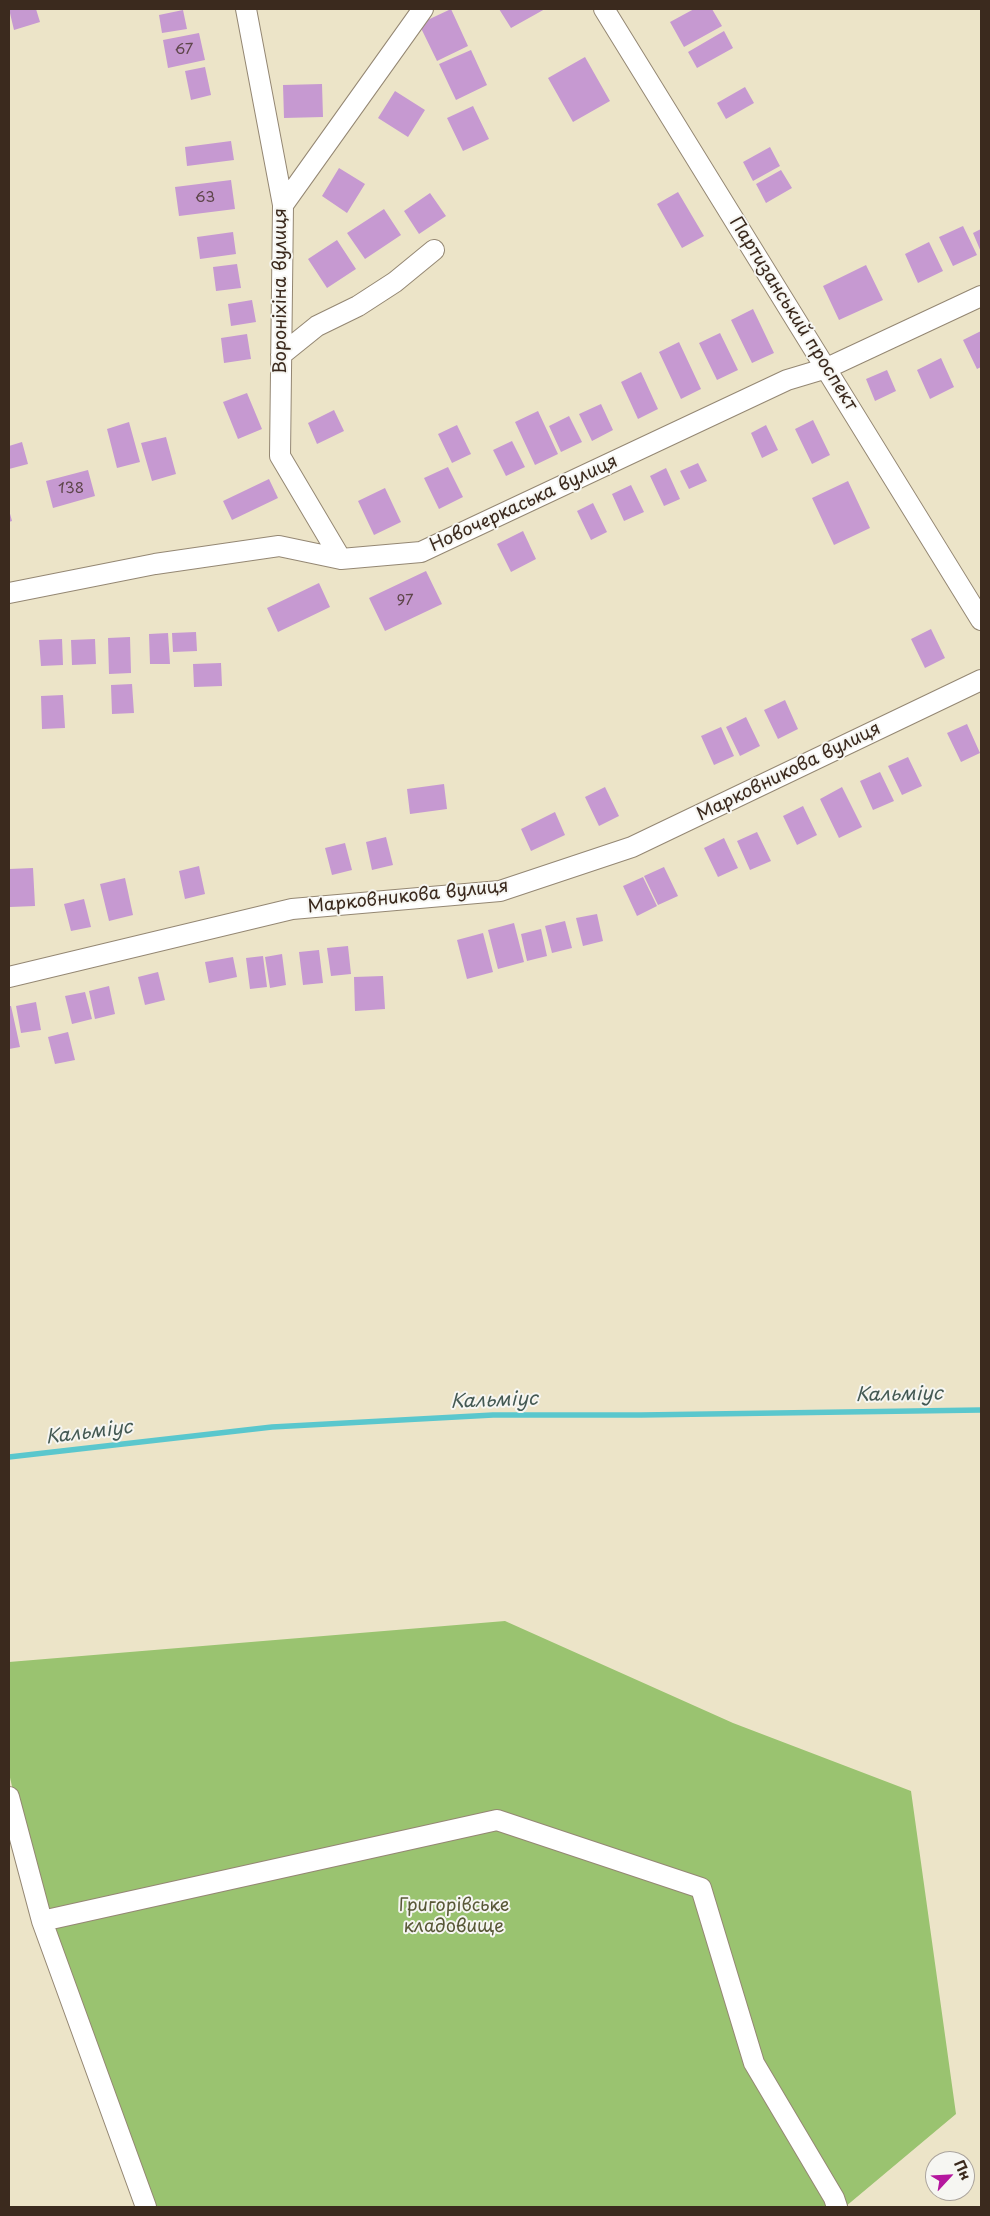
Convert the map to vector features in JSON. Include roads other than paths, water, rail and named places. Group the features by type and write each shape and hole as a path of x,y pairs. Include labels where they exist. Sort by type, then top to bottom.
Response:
{"street":[{"name":"Вороніхіна вулиця","path":"246,9 283,205 280,456 341,559"},
{"path":"283,205 423,9"},
{"name":"Партизанський проспект","path":"604,9 981,620"},
{"path":"281,355 316,326 373,296 395,282 434,250"},
{"name":"Новочеркаська вулиця","path":"9,593 155,564 279,546 341,559 421,552 787,380 827,368 981,296"},
{"name":"Марковникова вулиця","path":"9,977 292,909 500,891 632,847 981,680"},
{"path":"9,1798 42,1921 146,2207"},
{"path":"42,1921 497,1820 701,1888 754,2063 834,2198 837,2207"}],"waterway":[{"name":"Кальміус","path":"9,1457 272,1427 493,1415 641,1415 981,1410"}],"park label":[{"name":"Григорівське кладовище","path":"454,1916"}]}
